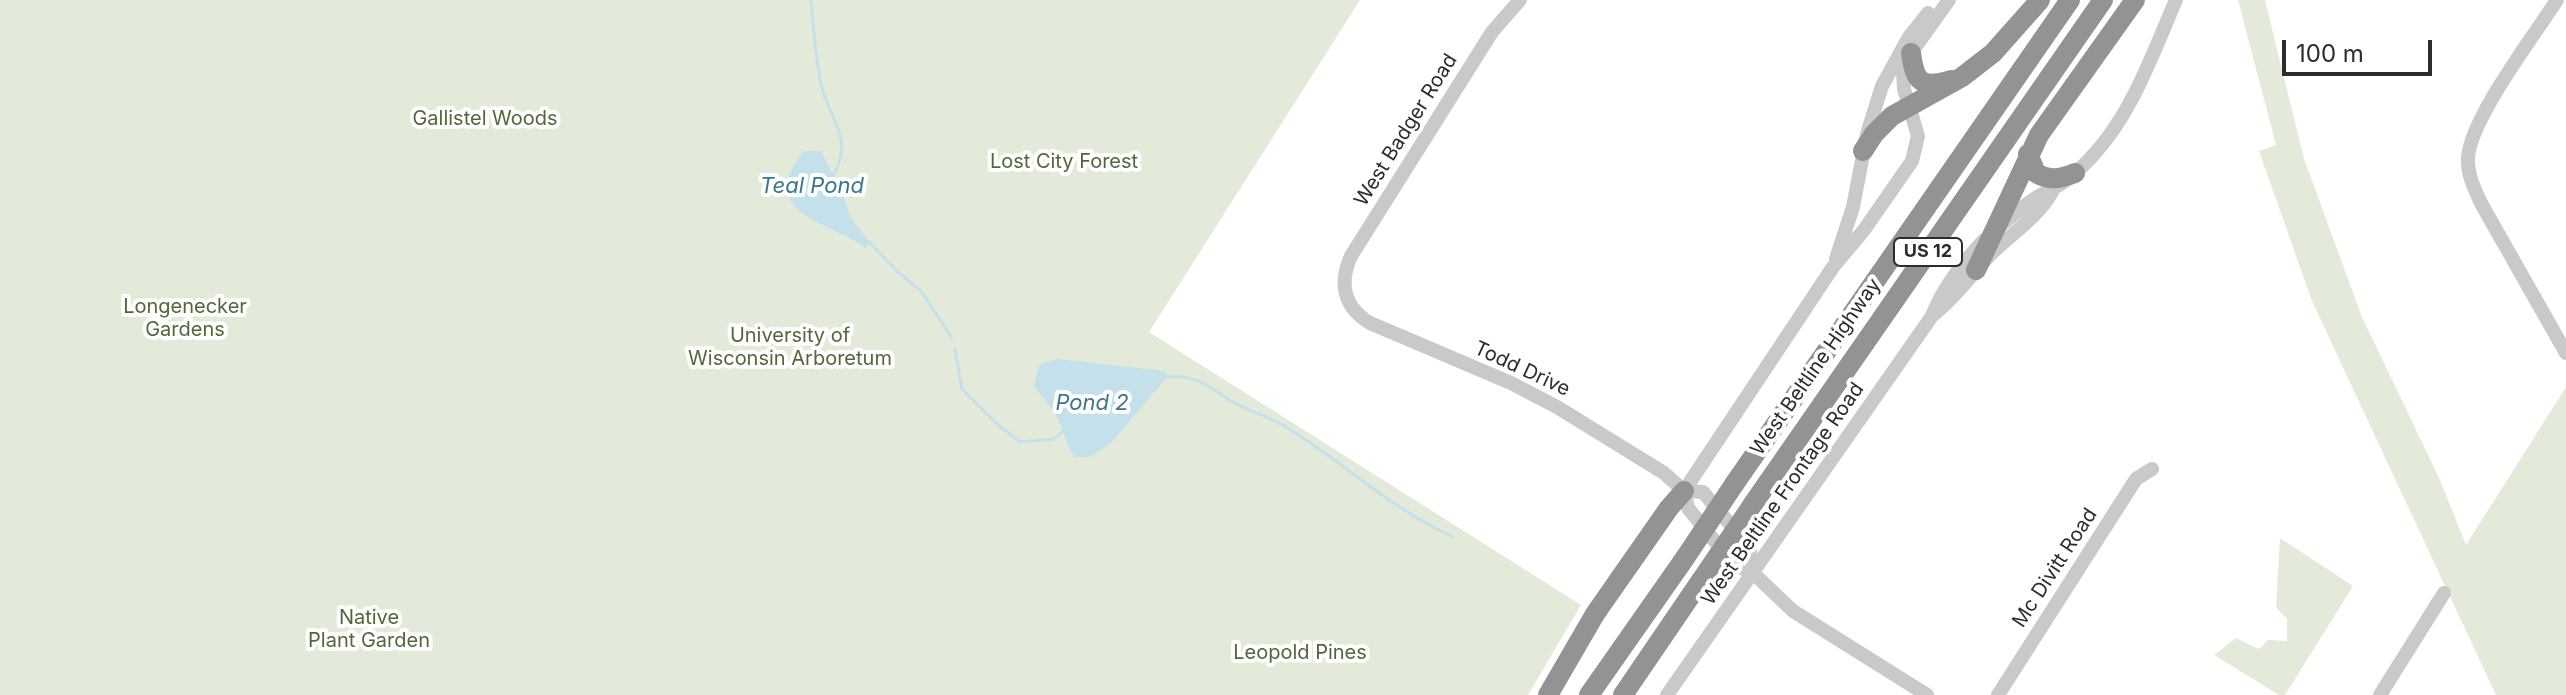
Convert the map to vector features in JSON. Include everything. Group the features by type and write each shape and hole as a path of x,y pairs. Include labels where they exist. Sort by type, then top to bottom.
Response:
{"highway":[{"path":"1863,151 1882,124 1892,116 1962,77 2008,39 2040,0"},
{"name":"West Beltline Highway","path":"1589,695 2070,0"},
{"name":"West Beltline Highway","path":"1623,695 2103,0"},
{"path":"1976,270 2028,154 2051,115 2135,0"},
{"path":"1911,53 1914,73 1919,81 1927,85 1962,77"},
{"path":"2028,154 2036,173 2047,178 2061,179 2075,173"},
{"path":"1548,695 1605,599 1684,491"}],"street":[{"name":"West Badger Road","path":"1344,290 1344,271 1351,256 1492,32 1520,0"},
{"path":"1684,491 1833,267 1864,230 1912,161 1918,136 1904,89 1903,71 1911,53 1946,0"},
{"path":"1833,267 1853,207 1863,151 1882,86 1894,60 1928,13 1946,0"},
{"name":"West Beltline Frontage Road","path":"1667,695 1932,316 1953,277 1997,228 2040,196 2052,192 2108,138 2140,86 2176,0"},
{"path":"2557,0 2474,130 2467,160 2472,184 2482,205 2566,353"},
{"name":"West Beltline Frontage Road","path":"1932,316 2046,203 2052,192"},
{"name":"Todd Drive","path":"1344,290 1350,306 1358,315 1398,336 1511,383 1557,407 1664,473 1684,491 1688,508 1734,565 1752,572 1793,611 1927,695"},
{"name":"Mc Divitt Road","path":"1998,695 2136,479 2152,469"},
{"name":"Todd Drive","path":"1684,491 1703,492 1713,503 1750,548 1752,572"},
{"path":"2380,695 2444,593"}],"green space":[{"name":"University of Wisconsin Arboretum","path":"0,0 1360,0 1149,332 1581,605 1528,695 0,695"},
{"path":"2238,0 2265,0 2304,159 2362,317 2440,480 2466,545 2566,387 2566,695 2496,695 2312,301 2259,151 2276,145"},
{"path":"2280,538 2353,586 2285,695 2279,695 2214,655 2236,638 2259,649 2268,640 2287,641 2287,619 2276,607"}],"water":[{"name":"Teal Pond","path":"804,151 821,151 851,218 870,242 866,248 815,221 794,205 788,195 788,183"},
{"name":"Pond 2","path":"1057,359 1165,371 1168,376 1111,443 1090,457 1075,457 1056,415 1034,387 1039,365"}],"waterway":[{"path":"811,0 822,88 841,142 839,164 832,177"},
{"path":"869,242 921,291 952,338"},
{"path":"955,349 962,389 1020,442 1054,439 1064,430"},
{"path":"1167,377 1195,380 1240,406 1288,428 1410,514 1453,537"}],"park label":[{"name":"Gallistel Woods","path":"485,119"},
{"name":"Lost City Forest","path":"1064,162"},
{"name":"Longenecker Gardens","path":"185,318"},
{"name":"Native Plant Garden","path":"369,630"},
{"name":"Leopold Pines","path":"1300,653"}]}
